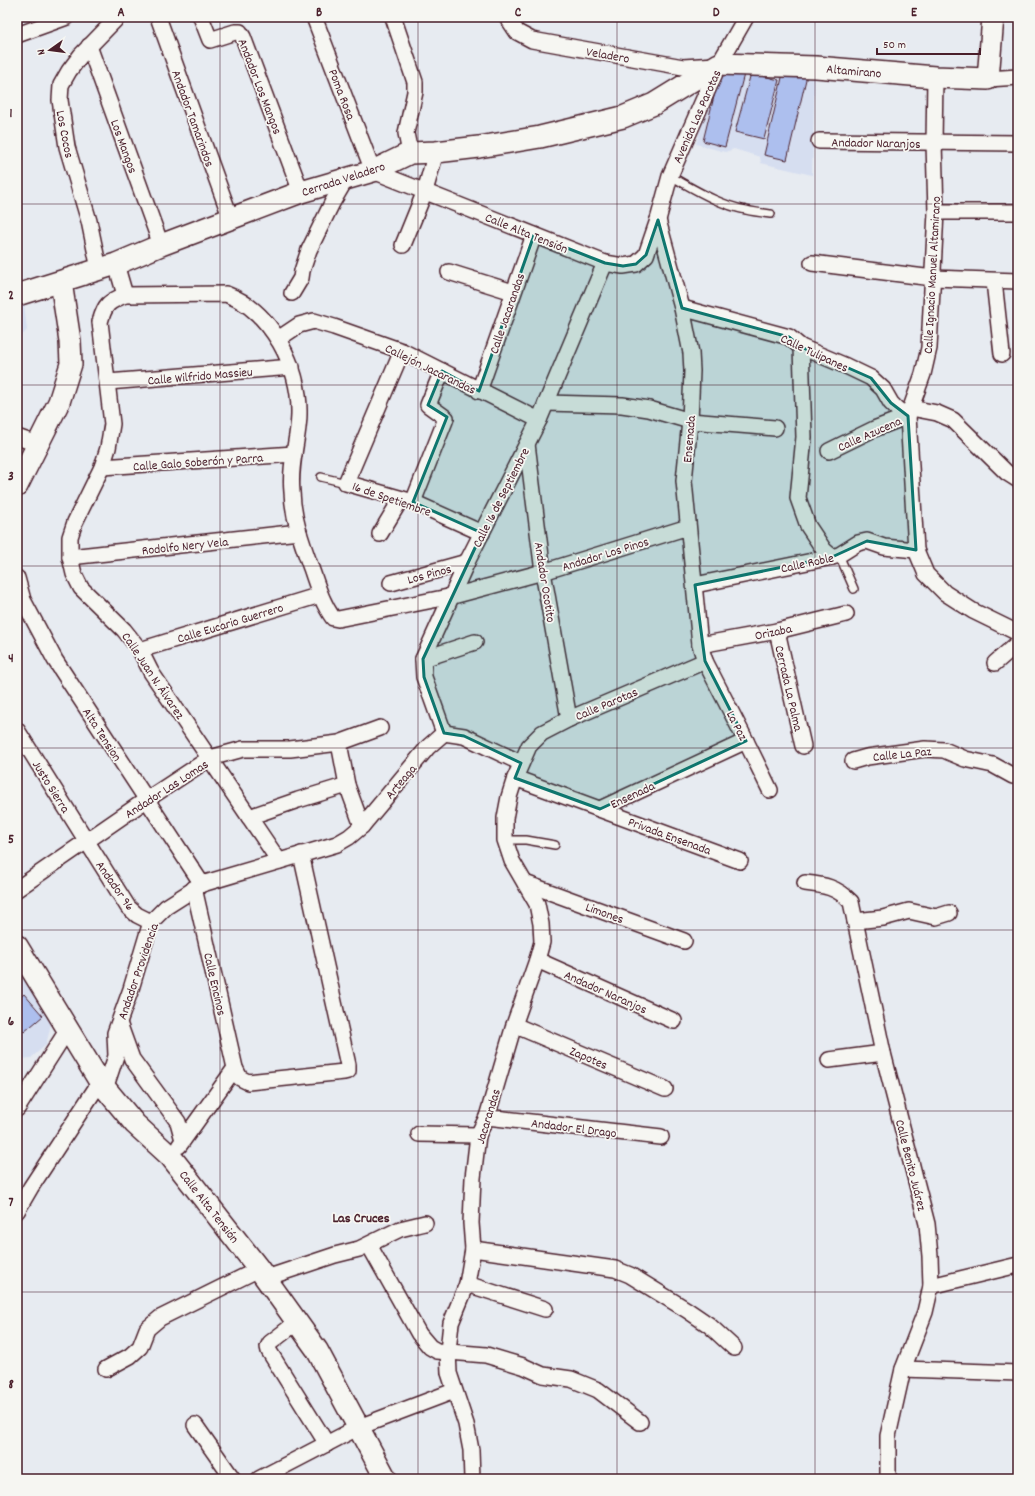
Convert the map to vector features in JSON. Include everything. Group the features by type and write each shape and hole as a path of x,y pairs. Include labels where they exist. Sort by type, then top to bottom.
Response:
{"street":[{"path":"17,35 67,17"},
{"name":"Los Cocos","path":"103,268 67,147 60,100 61,85 66,76 81,55 118,17"},
{"name":"Andador Tamarindos","path":"158,17 231,219"},
{"name":"Andador Los Mangos","path":"201,17 210,40 235,32 240,32 243,37 301,192"},
{"name":"Poma Rosa","path":"314,17 373,171"},
{"path":"393,17 415,82 415,92 406,133 410,153"},
{"name":"Veladero","path":"507,17 517,32 532,40 683,67 719,64"},
{"name":"Avenida Las Parotas","path":"658,220 670,176 719,64 746,17"},
{"path":"993,17 988,79 1018,77"},
{"name":"Los Mangos","path":"89,46 161,245"},
{"name":"Cerrada Veladero","path":"17,296 103,268 301,192 373,171 410,153 436,152 479,147 540,137 623,117 654,104 719,64"},
{"name":"Altamirano","path":"719,64 837,68 935,77 988,79"},
{"name":"Calle Ignacio Manuel Altamirano","path":"935,77 934,143 936,212 929,348 923,374 909,412 916,550 926,574 945,593 973,611 1018,633"},
{"name":"Andador Naranjos","path":"819,141 1018,143"},
{"path":"403,245 425,191 436,152"},
{"name":"Calle Alta Tensión","path":"373,171 605,263 623,266 636,264 646,255 658,220"},
{"path":"292,293 301,278 308,250 346,178"},
{"path":"936,212 1018,212"},
{"name":"Ensenada","path":"658,220 682,308 691,354 692,371 690,420 684,481 700,645 705,661"},
{"name":"Calle Jacarandas","path":"479,391 534,235"},
{"name":"Calle 16 de Septiembre","path":"444,733 424,677 423,658 482,533 539,420 605,263"},
{"path":"812,263 933,278 1018,281"},
{"path":"103,268 125,295"},
{"path":"449,272 513,292"},
{"path":"17,486 59,402 71,364 67,280"},
{"path":"994,281 1002,354"},
{"name":"Andador Los Pinos","path":"125,295 226,294 238,299 258,315 278,339 292,367 298,388 300,415 294,454 292,492 299,532 320,595 333,618 338,619 453,596 543,572 688,527"},
{"name":"Calle Juan N. Álvarez","path":"125,295 111,301 104,308 100,322 112,424 108,448 102,467 75,522 70,538 70,557 74,574 81,588 124,630 140,650 151,672 279,861"},
{"name":"Calle Tulipanes","path":"682,308 788,337 801,346 871,378 883,389 891,403 898,409 909,412 937,413 953,420 1008,473 1018,480"},
{"name":"Callejón Jacarandas","path":"278,339 299,325 314,321 334,327 402,352 539,420"},
{"path":"801,346 804,437 798,498 808,526 824,550 835,556"},
{"path":"346,482 402,352"},
{"name":"Calle Wilfrido Massieu","path":"108,382 292,367"},
{"path":"380,534 407,501 445,421 446,418 444,415 428,405 442,371"},
{"path":"546,402 622,405 649,409 690,420 775,428"},
{"name":"Calle Azucena","path":"829,451 909,412"},
{"path":"17,437 37,444"},
{"name":"Andador Ocotito","path":"527,444 543,572 569,719"},
{"name":"Calle Galo Soberón y Parra","path":"102,467 294,454"},
{"name":"16 de Spetiembre","path":"346,482 407,501 482,533"},
{"name":"Rodolfo Nery Vela","path":"70,557 299,532"},
{"name":"Calle Roble","path":"695,585 835,556 867,541 884,547 916,550"},
{"name":"Los Pinos","path":"390,584 468,562"},
{"name":"Alta Tension","path":"17,578 23,600 55,660 146,800 198,886"},
{"name":"Calle Eucario Guerrero","path":"140,650 320,595"},
{"name":"Orizaba","path":"700,645 777,631 846,614"},
{"name":"Cerrada La Palma","path":"777,631 803,746"},
{"path":"423,658 475,642"},
{"path":"995,663 1018,643"},
{"name":"Calle Parotas","path":"521,764 529,746 542,733 569,719 705,661"},
{"name":"La Paz","path":"705,661 770,790"},
{"name":"Andador Las Lomas","path":"17,889 210,758 243,749 290,749 338,743 380,728"},
{"name":"Justo Sierra","path":"17,730 86,842"},
{"path":"444,733 464,736 521,764"},
{"name":"Arteaga","path":"279,861 337,844 349,837 362,826 428,747 444,733"},
{"name":"Ensenada","path":"515,778 600,809 746,740"},
{"path":"338,743 347,785 362,826"},
{"name":"Calle La Paz","path":"854,761 867,757 917,750 944,750 965,759 993,765 1013,776 1018,776"},
{"name":"Jacarandas","path":"472,1479 471,1450 466,1424 449,1373 448,1352 451,1323 467,1284 473,1249 471,1223 472,1200 478,1135 487,1117 514,1026 542,942 541,924 537,904 512,861 505,840 505,818 509,797 521,764"},
{"path":"249,817 347,785"},
{"name":"Privada Ensenada","path":"600,809 740,861"},
{"name":"Andador 96","path":"86,842 128,907 137,915 151,922"},
{"path":"171,1156 238,1073 248,1082 348,1071 348,1065 300,854"},
{"name":"Andador Providencia","path":"17,1211 31,1187 102,1085 116,1056 115,1033 151,922 166,907 198,886 279,861"},
{"name":"Limones","path":"525,883 684,941"},
{"name":"Calle Benito Juárez","path":"805,883 830,887 844,895 851,902 883,1053 927,1224 930,1256 930,1286 925,1312 903,1369 888,1436 888,1479"},
{"name":"Calle Encinos","path":"198,886 238,1073"},
{"path":"855,921 883,918 909,911 936,917 949,913"},
{"name":"Calle Alta Tensión","path":"17,946 102,1085 135,1124 171,1156 262,1274 317,1350 386,1479"},
{"name":"Andador Naranjos","path":"537,960 674,1021"},
{"path":"119,1023 132,1058 178,1122 183,1140"},
{"name":"Zapotes","path":"514,1026 665,1089"},
{"path":"17,1109 68,1029"},
{"path":"829,1060 883,1053"},
{"name":"Andador El Drago","path":"487,1117 661,1137"},
{"path":"418,1134 478,1135"},
{"path":"106,1370 130,1356 140,1347 147,1329 160,1318 262,1274 369,1245 400,1229 425,1223"},
{"path":"369,1245 419,1334 430,1347 448,1352 486,1355 523,1366 543,1375 571,1378 598,1390 640,1422"},
{"path":"473,1249 615,1269 630,1275 687,1310 709,1325 734,1348"},
{"path":"930,1286 1018,1265"},
{"path":"467,1284 545,1309"},
{"path":"297,1322 270,1343 268,1347 269,1351 327,1444"},
{"path":"903,1369 1017,1373"},
{"path":"259,1479 359,1427 454,1391"},
{"path":"195,1425 233,1479"}],"lane":[{"path":"670,176 704,195 725,204 745,210 771,214"},
{"name":"16 de Spetiembre","path":"321,477 346,482"},
{"path":"835,556 854,589"},
{"path":"505,840 526,840 555,845"}],"highlighted area":[{"path":"658,220 682,308 789,337 801,347 871,378 891,403 908,416 916,550 867,541 832,557 695,585 705,661 746,741 600,809 515,778 521,763 464,736 444,733 424,677 423,659 482,533 413,502 447,417 428,405 442,371 479,391 534,235 605,263 623,266 636,264 646,255"}],"shaded area":[{"path":"720,67 815,72 812,175 761,163 760,157 734,149 725,152 696,144"},
{"path":"24,304 27,330 17,341 17,307"},
{"path":"17,968 51,1024 46,1045 31,1058 21,1059 17,1058"}],"building":[{"path":"721,68 744,74 725,147 703,141"},
{"path":"784,69 807,75 787,160 764,155"},
{"path":"751,73 779,80 764,139 735,132"},
{"path":"24,994 43,1016 24,1032 17,1024 17,1000"}],"district":[{"name":"Las Cruces","path":"361,1217"}]}
